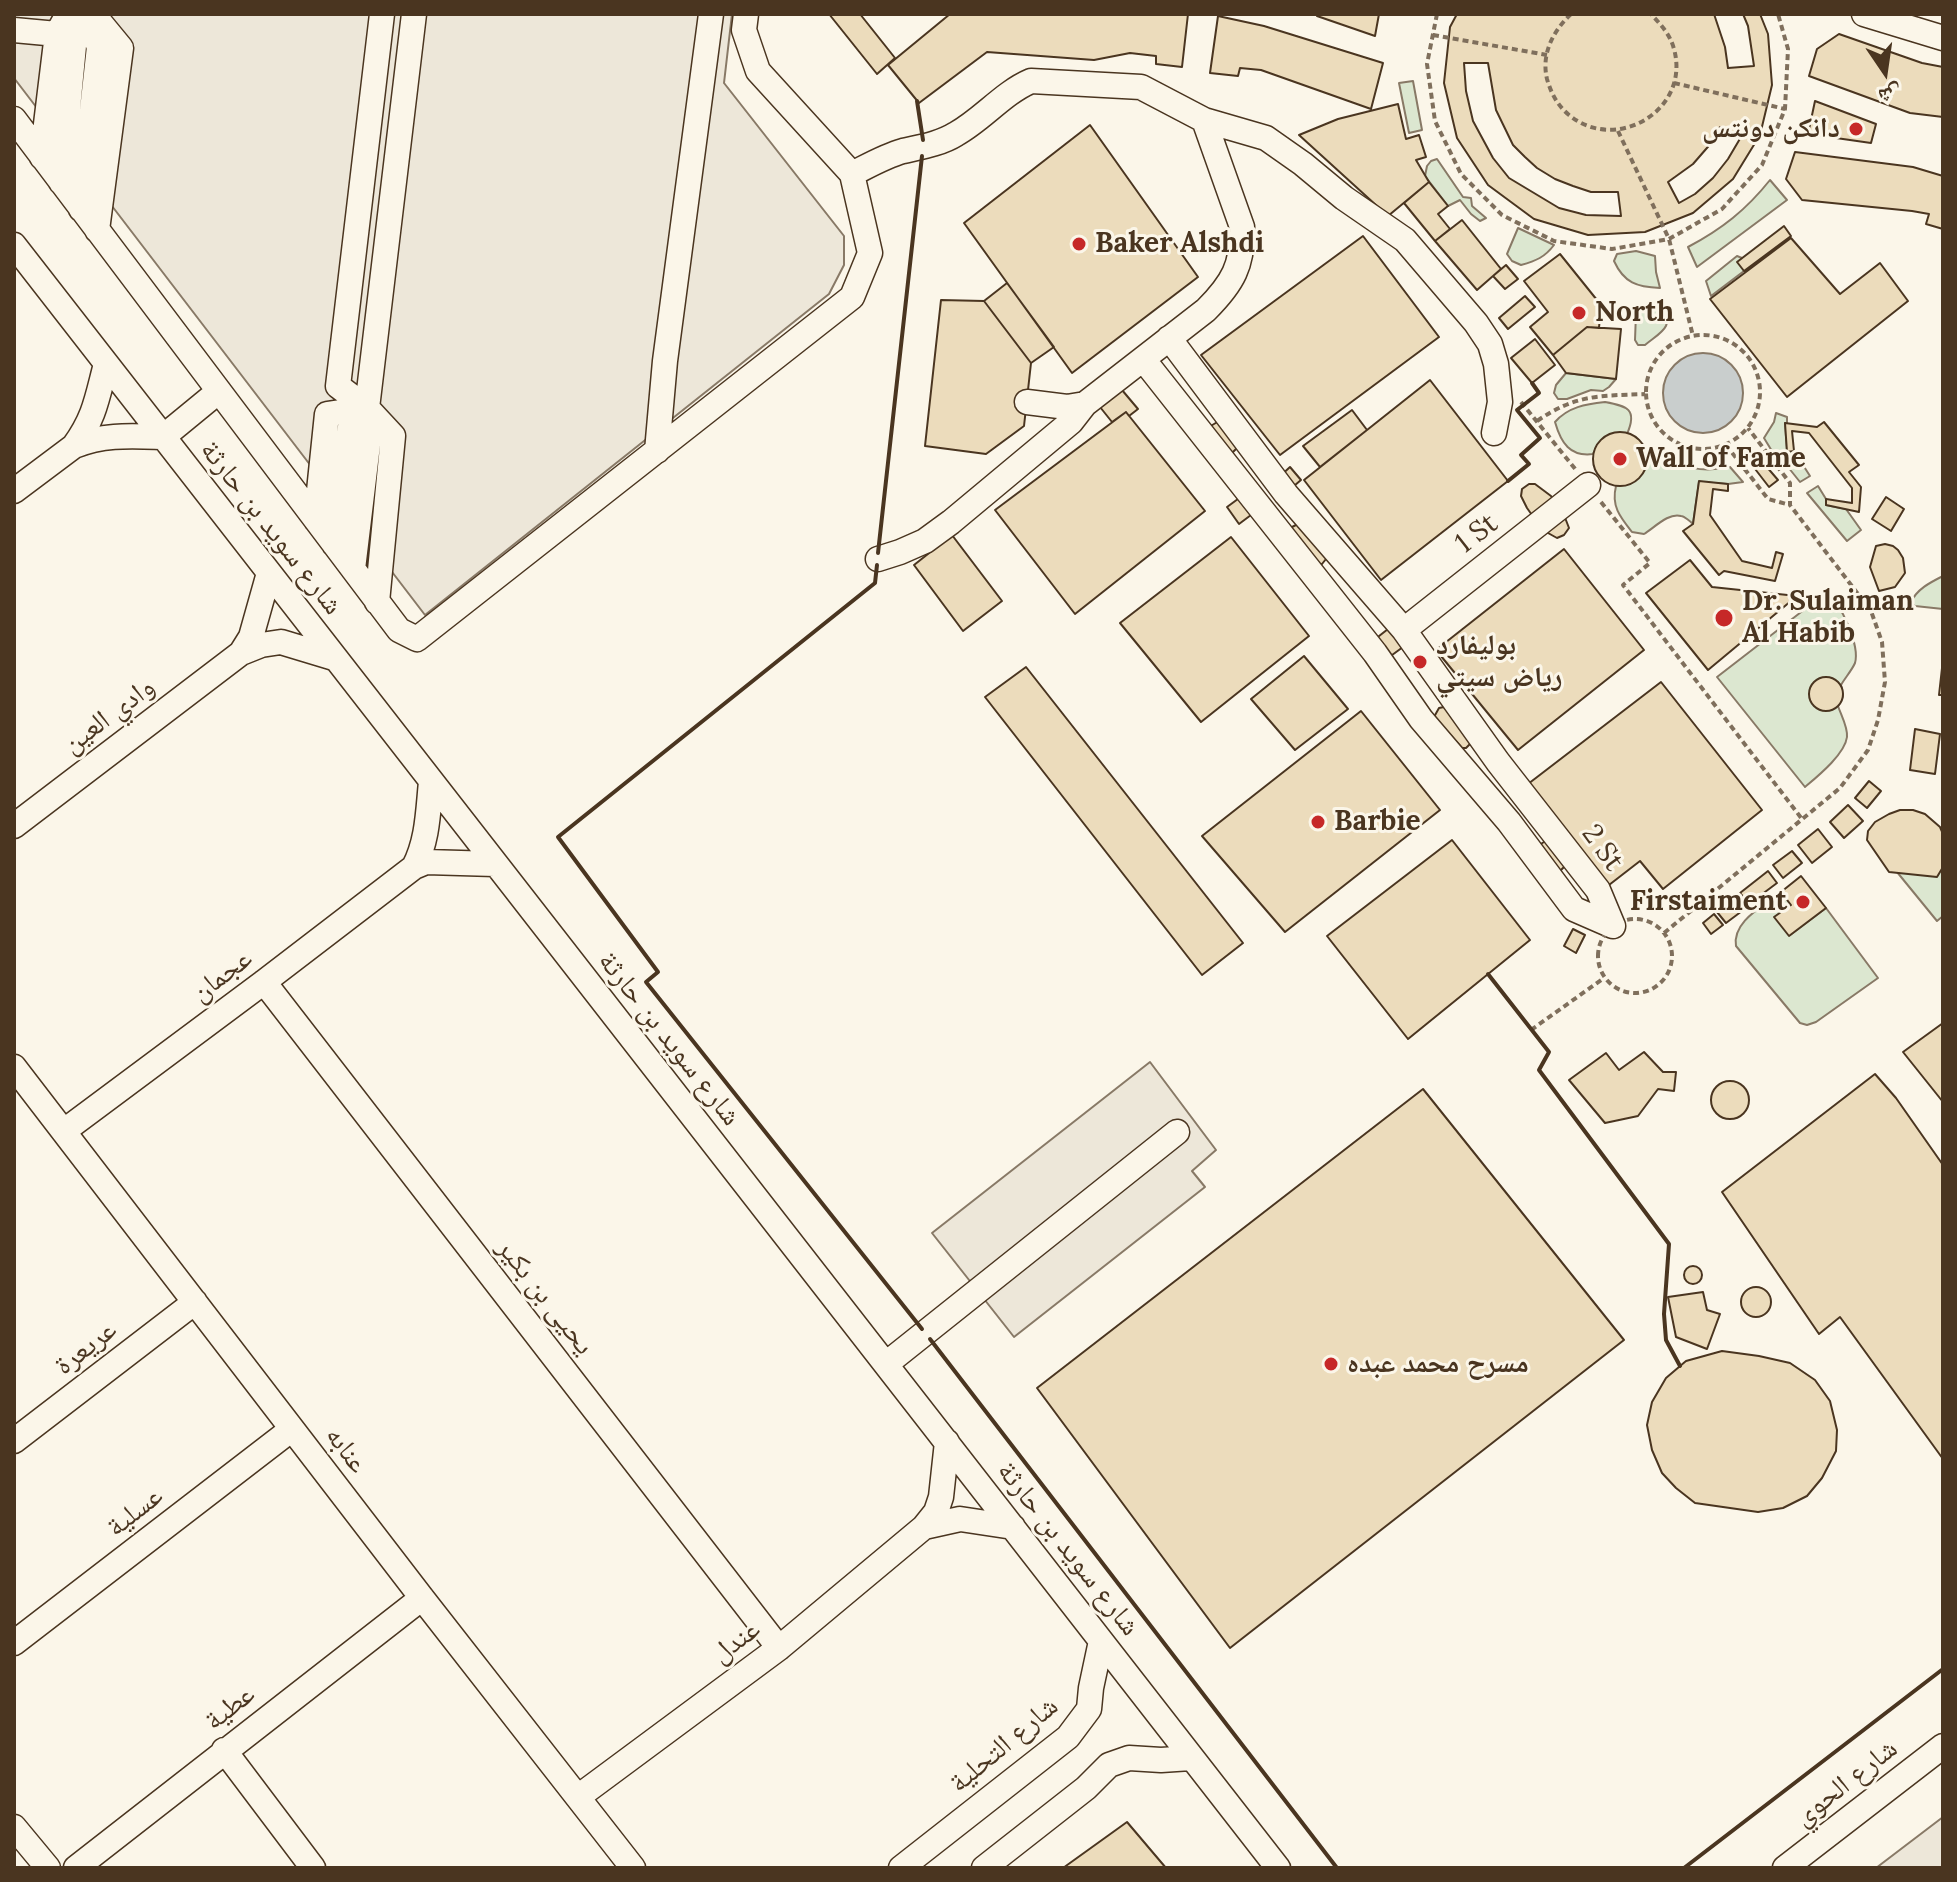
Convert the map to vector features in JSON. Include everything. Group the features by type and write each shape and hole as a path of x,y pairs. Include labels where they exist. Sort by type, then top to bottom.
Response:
{"street":[{"path":"61,182 77,14"},
{"path":"81,209 99,47 86,14"},
{"path":"93,14 121,48 97,230"},
{"path":"377,602 393,436 367,408 338,386 382,14"},
{"path":"353,569 370,428 367,408 414,14"},
{"path":"657,451 665,361 711,14"},
{"path":"14,119 377,602 399,630 417,639 852,297 870,253 852,174 758,71 744,30 746,14"},
{"path":"1864,14 1943,38"},
{"path":"14,30 57,21 42,157"},
{"path":"852,174 901,152 955,135 1017,87 1031,81 1141,87 1204,120 1266,138 1405,240 1476,323 1490,344 1496,364 1500,402 1494,433"},
{"path":"878,559 925,541 951,522 1071,422 1085,404 1206,310 1223,293 1239,262 1242,227 1204,120"},
{"name":"شارع سويد بن حارثة","path":"14,245 1278,1868"},
{"name":"2 St","path":"1169,338 1279,484 1404,630 1598,890 1613,926"},
{"name":"2 St","path":"1143,359 1375,653 1421,719 1496,807 1574,909 1613,926"},
{"path":"74,446 88,427 106,364"},
{"path":"14,491 74,446 92,439 117,435 163,437 219,391"},
{"path":"1027,402 1067,407 1085,404"},
{"path":"316,520 327,414 367,408"},
{"path":"334,544 350,427 367,408"},
{"path":"1257,502 1279,484"},
{"name":"1 St","path":"1404,630 1588,485"},
{"name":"وادي العين","path":"241,653 257,620 269,573"},
{"path":"1346,616 1373,594"},
{"name":"وادي العين","path":"14,826 241,653 261,645 281,642 334,658"},
{"path":"1399,688 1430,666"},
{"path":"414,867 426,834 431,782"},
{"path":"1496,807 1519,788"},
{"path":"414,867 426,862 495,864"},
{"name":"عجمان","path":"64,1131 414,867"},
{"name":"يحيى بن بكير","path":"264,982 779,1648"},
{"name":"عنابه","path":"14,1067 633,1868"},
{"path":"886,1364 1177,1132"},
{"name":"عريعرة","path":"14,1441 195,1302"},
{"name":"عسلية","path":"14,1643 292,1429"},
{"name":"عندل","path":"578,1797 779,1648 924,1527 936,1512 941,1497 947,1442"},
{"name":"عندل","path":"924,1527 960,1519 1013,1527"},
{"name":"عطية","path":"76,1868 422,1598"},
{"name":"شارع التحلية","path":"901,1868 1068,1737 1089,1709 1101,1641"},
{"name":"شارع الحوي","path":"1785,1868 1943,1746"},
{"path":"224,1750 313,1868"},
{"path":"984,1868 1086,1788 1109,1765 1129,1758 1191,1758"},
{"path":"14,1827 48,1868"}],"path":[{"path":"1437,14 1427,64 1435,121 1461,174 1502,215 1554,241 1612,249 1669,239 1722,209 1762,165 1785,109 1788,49 1778,14"},
{"path":"1571,14 1556,31 1547,50 1545,71 1550,91 1561,109 1577,122 1597,130 1618,131 1639,125 1657,111 1673,83 1676,72 1674,50 1665,29 1651,14"},
{"path":"1433,35 1547,55"},
{"path":"1673,83 1785,109"},
{"path":"1618,131 1669,239 1693,336"},
{"path":"1693,336 1721,337 1737,345 1750,358 1759,375 1761,393 1757,412 1748,428 1726,445 1708,449 1689,448 1672,441 1658,428 1649,412 1645,394 1647,376 1655,359 1668,346 1684,337 1693,336"},
{"path":"1537,422 1554,409 1591,396 1645,394"},
{"path":"1748,428 1790,483 1790,505"},
{"path":"1664,933 1840,788 1868,750 1878,720 1885,682 1882,642 1871,611 1790,505 1768,499 1726,445"},
{"path":"1650,563 1623,585 1802,819"},
{"path":"1634,919 1656,925 1664,933 1670,944 1671,967 1666,978 1657,986 1635,994 1612,987 1604,978 1597,956 1604,934 1613,926 1634,919"},
{"path":"1531,1030 1604,978"}],"green space":[{"path":"1413,81 1422,130 1409,133 1399,83"},
{"path":"1437,159 1463,197 1471,198 1472,206 1486,218 1480,221 1460,200 1448,206 1425,176 1427,166"},
{"path":"1770,180 1787,200 1697,267 1688,247 1733,218"},
{"path":"1518,228 1554,245 1544,256 1531,262 1521,265 1512,261 1507,254"},
{"path":"1636,251 1655,256 1660,288 1632,282 1618,268 1614,261 1617,254"},
{"path":"1737,256 1742,258 1744,271 1711,296 1706,281"},
{"path":"1665,304 1668,319 1664,329 1645,345 1638,345 1635,340 1636,313"},
{"path":"1566,373 1616,379 1603,391 1591,390 1558,399 1554,393 1556,385"},
{"path":"1605,402 1625,407 1631,414 1627,434 1606,437 1593,454 1572,451 1560,436 1555,422 1584,405"},
{"path":"1776,413 1787,417 1787,451 1794,451 1810,476 1800,482 1784,462 1778,461 1764,438"},
{"path":"1658,455 1693,468 1730,467 1743,482 1699,482 1693,524 1676,515 1644,534 1632,532 1616,505 1616,486 1634,481 1644,469 1646,457"},
{"path":"1818,486 1826,505 1846,509 1861,530 1847,541 1807,493"},
{"path":"1943,576 1943,609 1911,603 1920,590"},
{"path":"1827,592 1843,615 1855,646 1855,663 1841,685 1843,696 1838,706 1847,737 1836,757 1805,787 1717,677"},
{"path":"1943,867 1943,916 1937,921 1897,872"},
{"path":"1781,892 1791,905 1775,917 1790,935 1826,908 1878,978 1816,1022 1807,1025 1800,1023 1736,946 1736,937 1744,922"}],"shaded area":[{"path":"14,14 732,14 724,83 844,236 844,265 829,294 425,615 14,78"},
{"path":"1703,353 1718,356 1731,365 1740,378 1743,393 1740,408 1731,421 1718,430 1703,433 1688,430 1675,421 1666,408 1663,393 1666,378 1675,365 1688,356"},
{"path":"1150,1062 1216,1150 1192,1171 1205,1187 1014,1337 932,1233"},
{"path":"1943,1817 1943,1868 1876,1868"}],"building":[{"path":"829,14 860,14 895,58 877,74"},
{"path":"950,14 1188,14 1182,67 1156,64 1156,56 1130,53 1094,60 987,52 919,103 888,65"},
{"path":"1379,14 1375,36 1317,16"},
{"path":"1457,14 1760,14 1768,34 1772,85 1760,135 1733,179 1693,213 1645,232 1588,235 1534,219 1488,185 1457,138 1444,83 1450,27"},
{"path":"1714,14 1743,14 1748,26 1754,66 1728,68"},
{"path":"1218,16 1264,26 1383,63 1371,109 1261,70 1240,68 1238,76 1210,73"},
{"path":"1839,34 1922,63 1943,67 1943,117 1910,113 1809,76 1817,49"},
{"path":"1464,63 1488,63 1496,110 1513,145 1525,157 1555,179 1573,186 1591,192 1618,192 1621,216 1586,215 1559,208 1509,178 1493,158 1473,121"},
{"path":"1815,101 1876,124 1871,143 1808,134"},
{"path":"1398,104 1406,139 1419,135 1426,157 1416,160 1429,182 1388,216 1299,135 1338,119"},
{"path":"1090,125 1198,277 1072,373 964,223"},
{"path":"1720,127 1741,137 1713,178 1679,203 1668,182 1693,164 1713,141"},
{"path":"1795,152 1913,167 1943,176 1943,229 1926,224 1929,214 1802,200 1786,179"},
{"path":"1429,182 1448,206 1438,214 1450,229 1435,241 1404,203"},
{"path":"1462,220 1501,269 1477,290 1435,241"},
{"path":"1784,226 1791,236 1744,271 1737,262"},
{"path":"1363,236 1439,337 1280,455 1201,355"},
{"path":"1791,238 1840,294 1880,263 1908,301 1787,397 1710,299"},
{"path":"1560,254 1601,305 1599,328 1587,327 1553,355 1530,327 1548,312 1524,281"},
{"path":"1506,265 1518,279 1505,289 1493,276"},
{"path":"1007,283 1054,347 1031,363 984,301"},
{"path":"1525,296 1535,307 1508,329 1499,318"},
{"path":"941,300 984,301 1031,363 1024,426 986,454 925,446"},
{"path":"1587,327 1621,329 1616,379 1566,373 1553,355"},
{"path":"1535,339 1555,365 1532,383 1511,358"},
{"path":"1430,380 1508,481 1381,580 1304,480"},
{"path":"1122,390 1138,409 1129,416 1126,412 1112,422 1100,407"},
{"path":"1352,410 1367,430 1320,467 1303,446"},
{"path":"1126,412 1205,511 1075,614 995,510"},
{"path":"1219,421 1237,448 1233,452 1229,453 1209,427"},
{"path":"1824,422 1859,465 1849,472 1861,487 1859,512 1826,505 1826,499 1852,503 1852,488 1809,433 1792,431 1794,451 1787,452 1785,423 1817,427"},
{"name":"Wall of Fame","path":"1620,432 1639,440 1647,459 1639,478 1620,486 1601,478 1593,459 1601,440"},
{"path":"1760,459 1778,480 1769,487 1752,465"},
{"path":"1290,467 1301,480 1288,491 1278,478"},
{"path":"1699,481 1728,484 1728,491 1713,489 1710,515 1742,561 1772,568 1776,552 1783,554 1775,581 1724,571 1719,575 1683,531 1693,524"},
{"path":"1535,484 1551,496 1569,528 1564,535 1557,538 1548,533 1527,508 1521,496 1522,489"},
{"path":"1242,496 1255,512 1239,524 1227,507"},
{"path":"1886,497 1904,509 1891,531 1872,519"},
{"path":"1298,524 1326,553 1322,564 1318,566 1290,528"},
{"path":"952,535 1002,601 963,631 914,565"},
{"path":"1231,537 1309,636 1201,722 1120,623"},
{"path":"1885,544 1898,550 1903,558 1905,573 1895,587 1879,591 1870,567 1876,546"},
{"path":"1564,549 1644,650 1518,750 1436,650"},
{"path":"1690,560 1712,587 1797,596 1708,670 1646,593"},
{"path":"1388,629 1403,647 1388,658 1374,640"},
{"path":"1304,656 1348,709 1295,750 1251,699"},
{"path":"1943,659 1943,695 1939,695"},
{"path":"1026,667 1243,943 1202,975 985,697"},
{"path":"1826,677 1838,682 1843,694 1838,706 1826,711 1814,706 1809,694 1814,682"},
{"path":"1661,682 1762,810 1663,889 1640,861 1609,885 1528,784"},
{"path":"1439,708 1450,709 1471,738 1466,748 1462,748 1434,717"},
{"path":"1361,711 1440,810 1285,932 1202,836"},
{"path":"1915,729 1940,734 1935,774 1910,770"},
{"path":"1869,781 1881,791 1867,808 1855,798"},
{"path":"1848,805 1863,821 1844,838 1830,822"},
{"path":"1900,810 1925,814 1940,827 1943,834 1943,867 1937,877 1889,872 1867,840 1868,831 1875,822"},
{"path":"1818,829 1832,847 1812,863 1798,845"},
{"path":"1452,840 1530,940 1408,1039 1327,936"},
{"path":"1550,841 1565,866 1561,870 1556,871 1539,845"},
{"path":"1792,851 1802,863 1783,878 1773,865"},
{"path":"1768,871 1777,883 1749,904 1740,893"},
{"path":"1801,876 1826,908 1789,936 1774,917 1791,905 1781,892"},
{"path":"1733,899 1742,911 1726,923 1717,912"},
{"path":"1714,914 1723,925 1711,934 1703,923"},
{"path":"1573,929 1585,935 1576,953 1564,946"},
{"path":"1943,1023 1943,1102 1903,1052"},
{"path":"1644,1052 1663,1072 1676,1072 1674,1091 1658,1089 1638,1116 1605,1123 1569,1080 1606,1053 1619,1070"},
{"path":"1875,1074 1896,1098 1943,1165 1943,1459 1840,1317 1819,1334 1722,1192"},
{"path":"1730,1081 1744,1086 1749,1100 1744,1114 1730,1119 1716,1114 1711,1100 1716,1086"},
{"name":"مسرح محمد عبده","path":"1423,1089 1624,1340 1230,1648 1037,1388"},
{"path":"1689,1266 1697,1266 1702,1275 1700,1282 1689,1284 1684,1279 1684,1271"},
{"path":"1756,1287 1767,1291 1771,1302 1767,1313 1756,1317 1745,1313 1741,1302 1745,1291"},
{"path":"1703,1292 1707,1310 1720,1314 1707,1349 1676,1337 1668,1297"},
{"path":"1722,1351 1790,1363 1815,1380 1830,1401 1837,1430 1836,1451 1822,1478 1807,1496 1783,1508 1758,1512 1695,1503 1662,1473 1652,1450 1647,1425 1652,1402 1666,1378 1686,1361"},
{"path":"1127,1822 1166,1868 1063,1868"}],"wall":[{"path":"917,101 923,140"},
{"path":"878,553 922,156"},
{"path":"1508,481 1529,464 1521,455 1540,438 1517,410 1539,393 1532,383"},
{"path":"877,565 875,583 558,837 658,972 646,982 922,1329"},
{"path":"1488,974 1549,1052 1539,1070 1669,1244 1664,1314 1666,1340 1680,1366"},
{"path":"930,1339 1337,1868"},
{"path":"1684,1868 1943,1669"}],"place":[{"name":"دانكن دونتس","path":"1856,129"},
{"name":"Baker Alshdi","path":"1079,244"},
{"name":"North","path":"1579,313"},
{"name":"Wall of Fame","path":"1620,459"},
{"name":"Dr. Sulaiman Al Habib","path":"1724,618"},
{"name":"بوليفارد رياض سيتي","path":"1420,662"},
{"name":"Barbie","path":"1318,822"},
{"name":"Firstaiment","path":"1803,902"},
{"name":"مسرح محمد عبده","path":"1331,1364"}]}
